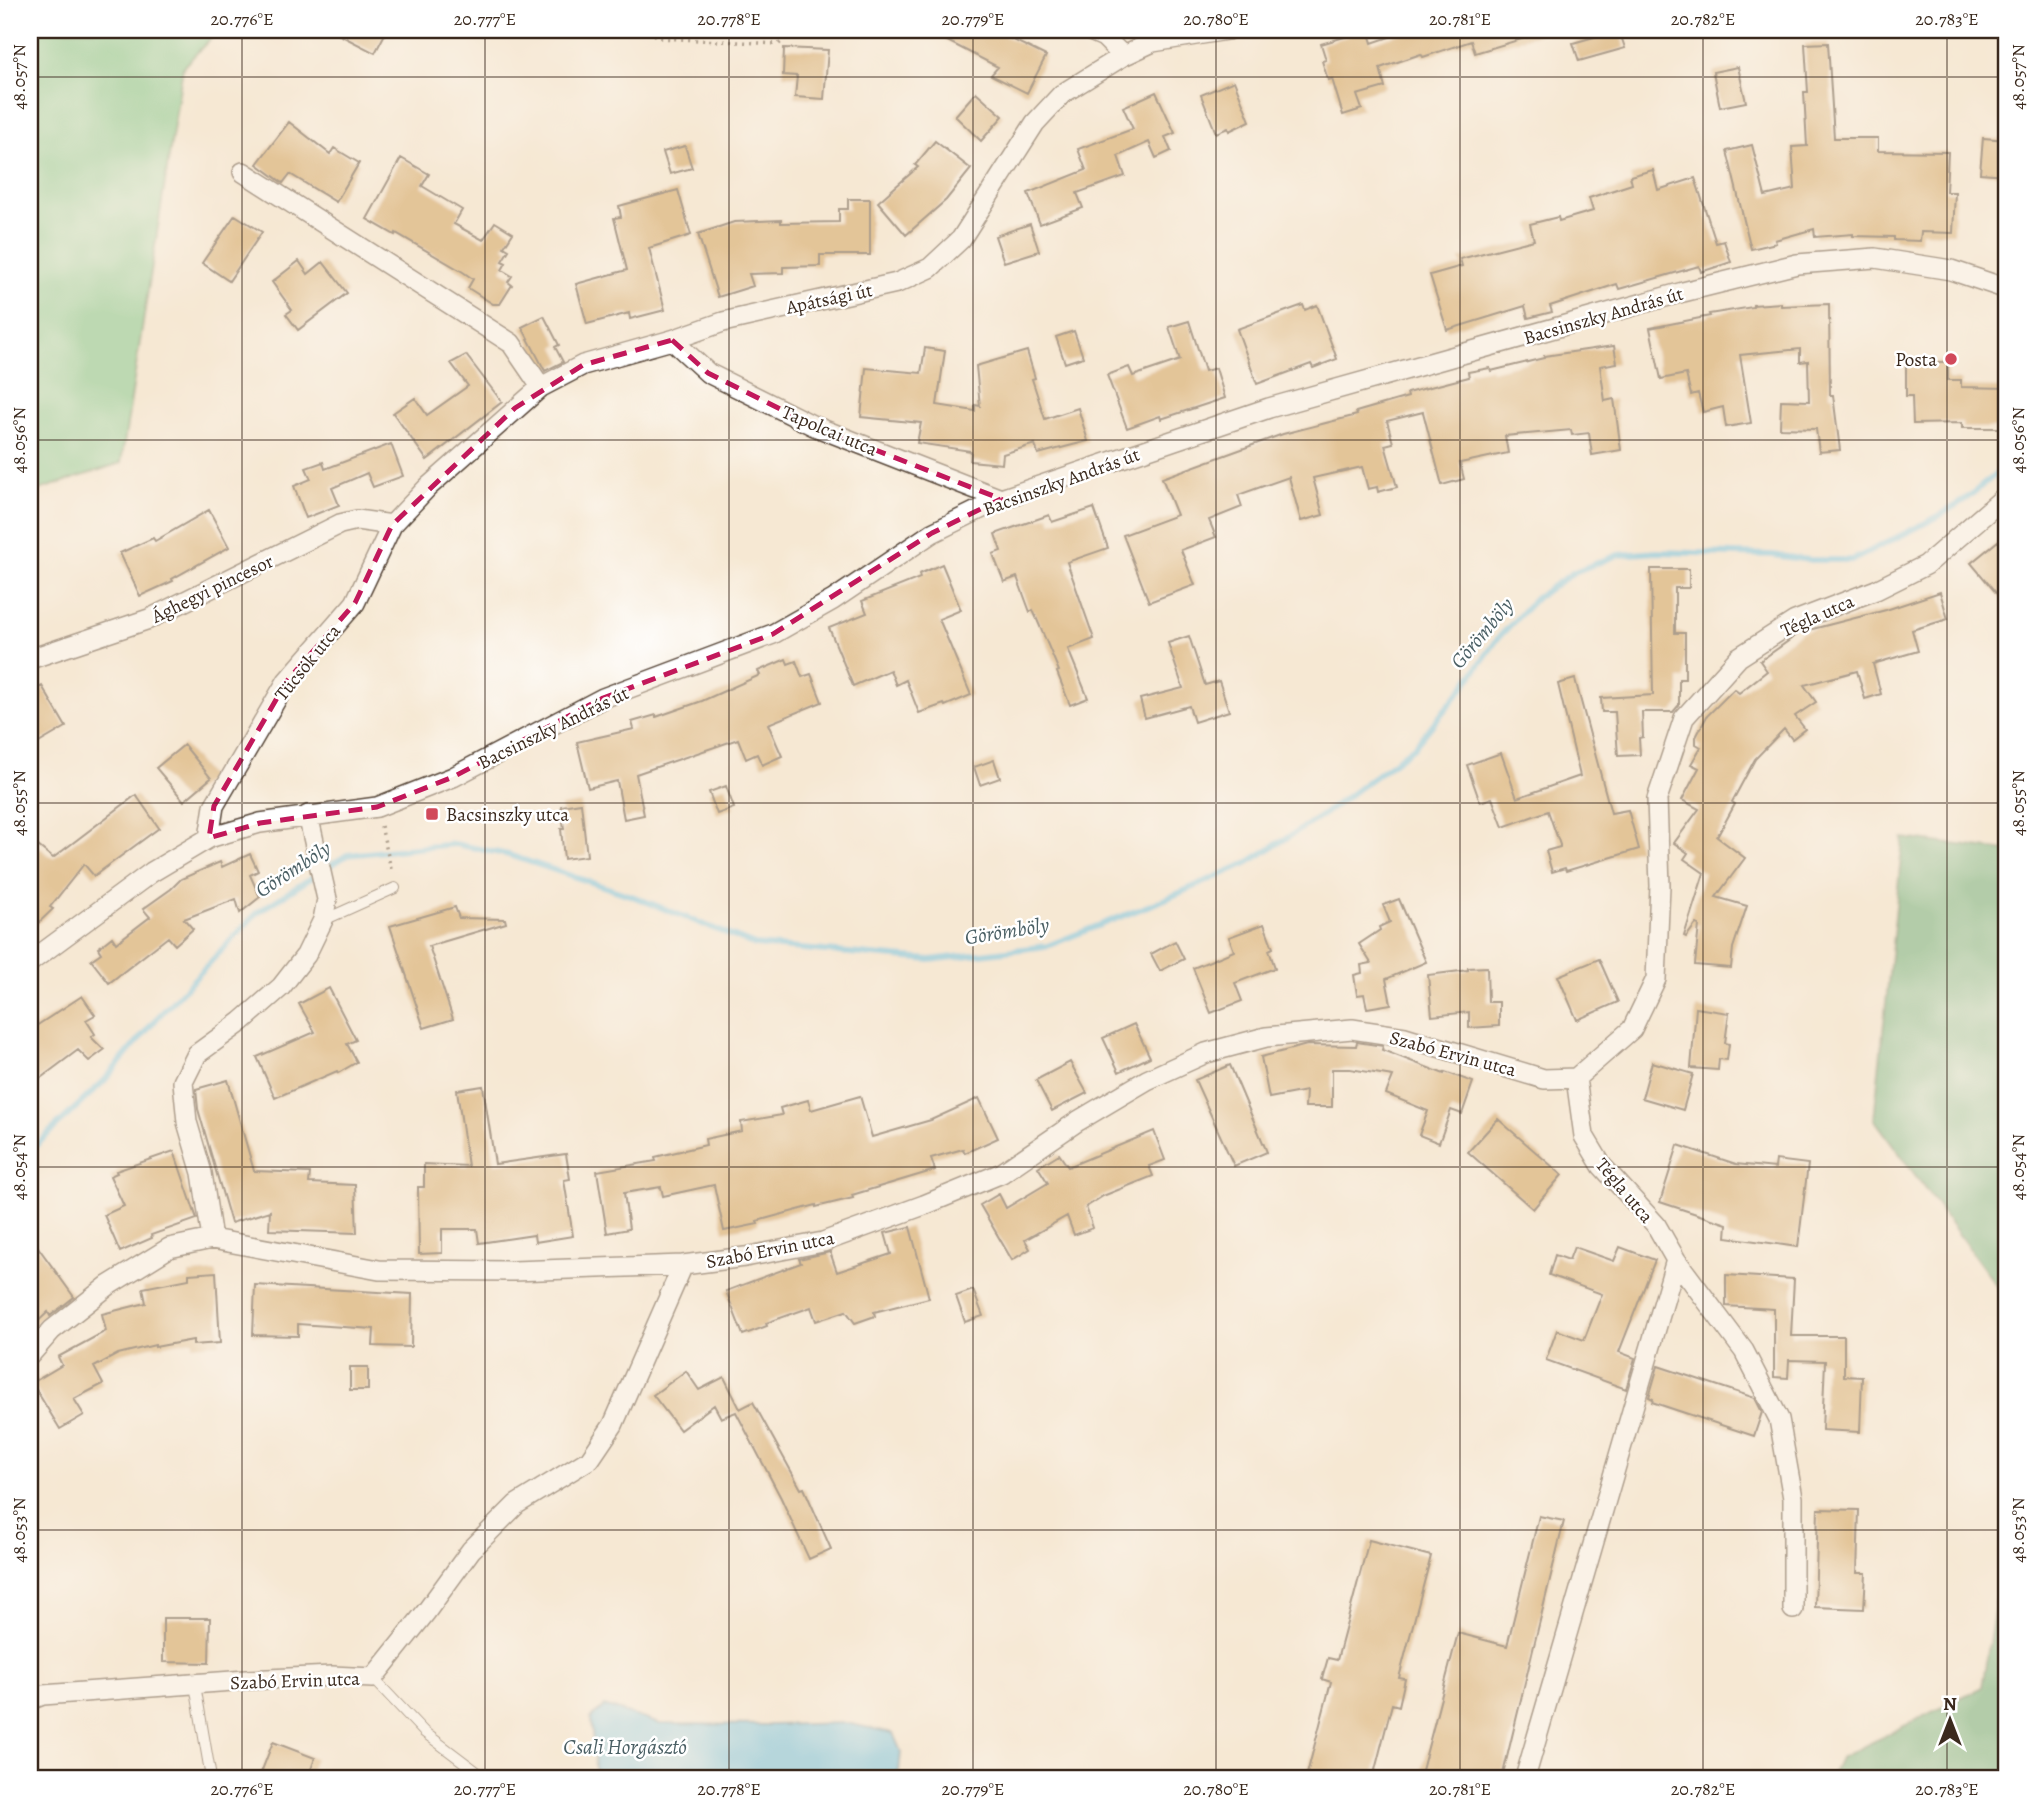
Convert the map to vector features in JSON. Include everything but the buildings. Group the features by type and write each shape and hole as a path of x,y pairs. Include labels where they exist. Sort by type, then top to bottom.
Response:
{"street":[{"path":"1088,30 1104,37 1123,55"},
{"name":"Apátsági út","path":"392,525 428,487 541,387 583,365 672,340 723,321 897,283 930,268 961,239 1035,123 1062,94 1123,55 1153,42 1227,30"},
{"path":"243,172 511,343 541,387"},
{"name":"Bacsinszky András út","path":"30,962 152,872 209,838 260,823 377,807 453,777 603,698 774,634 833,600 932,533 1000,499 1269,408 1683,292 1797,264 1875,258 1951,270 2007,289"},
{"name":"Tapolcai utca","path":"672,340 708,373 814,426 1000,499"},
{"name":"Tégla utca","path":"1793,1609 1793,1498 1779,1419 1744,1351 1676,1260 1656,1225 1602,1166 1584,1136 1576,1078 1632,1029 1656,978 1660,886 1657,799 1684,718 1739,657 1795,621 1876,590 1926,565 2007,495"},
{"name":"Ághegyi pincesor","path":"30,659 149,619 340,524 357,520 392,525"},
{"name":"Tücsök utca","path":"209,838 214,806 227,783 287,681 355,603 392,525"},
{"path":"212,1239 202,1172 187,1122 183,1082 197,1054 241,1022 281,987 306,954 323,920 327,899 308,815"},
{"name":"Szabó Ervin utca","path":"36,1698 320,1677 373,1678 471,1550 517,1504 590,1459 613,1425 683,1265 745,1257 823,1242 924,1205 1002,1173 1078,1121 1147,1080 1206,1053 1266,1037 1352,1029 1405,1037 1544,1079 1576,1078"},
{"path":"30,1355 52,1330 109,1285 169,1248 212,1239 379,1270 526,1270 683,1265"},
{"path":"1525,1778 1676,1260"}],"lane":[{"path":"323,920 395,888"},
{"path":"373,1678 424,1732 485,1778"},
{"path":"195,1685 211,1778"}],"path":[{"path":"649,30 659,38 779,44 793,30"},
{"path":"377,807 395,888"}],"highlighted area":[{"path":"672,340 708,373 814,426 1001,499 932,533 773,634 603,698 453,777 377,807 260,823 209,838 214,806 287,681 355,603 392,525 515,408 583,365"}],"green space":[{"path":"30,30 219,30 183,67 121,463 30,493"},
{"path":"1903,838 2007,851 2007,1300 1874,1119"},
{"path":"2007,1532 2007,1778 1830,1778 1840,1758 1982,1687"}],"water":[{"name":"Csali Horgásztó","path":"604,1706 660,1724 846,1723 893,1733 901,1752 899,1771 892,1778 596,1778 591,1719"}],"waterway":[{"name":"Görömböly","path":"30,1151 104,1081 158,1017 258,912 347,855 455,844 509,855 632,896 755,945 930,960 1047,946 1247,863 1320,817 1414,747 1465,685 1499,637 1537,597 1574,572 1618,555 1657,552 1853,560 1939,516 1967,498 2007,465"}],"place":[{"name":"Posta","path":"1951,359"},
{"name":"Bacsinszky utca","path":"432,814"}]}
